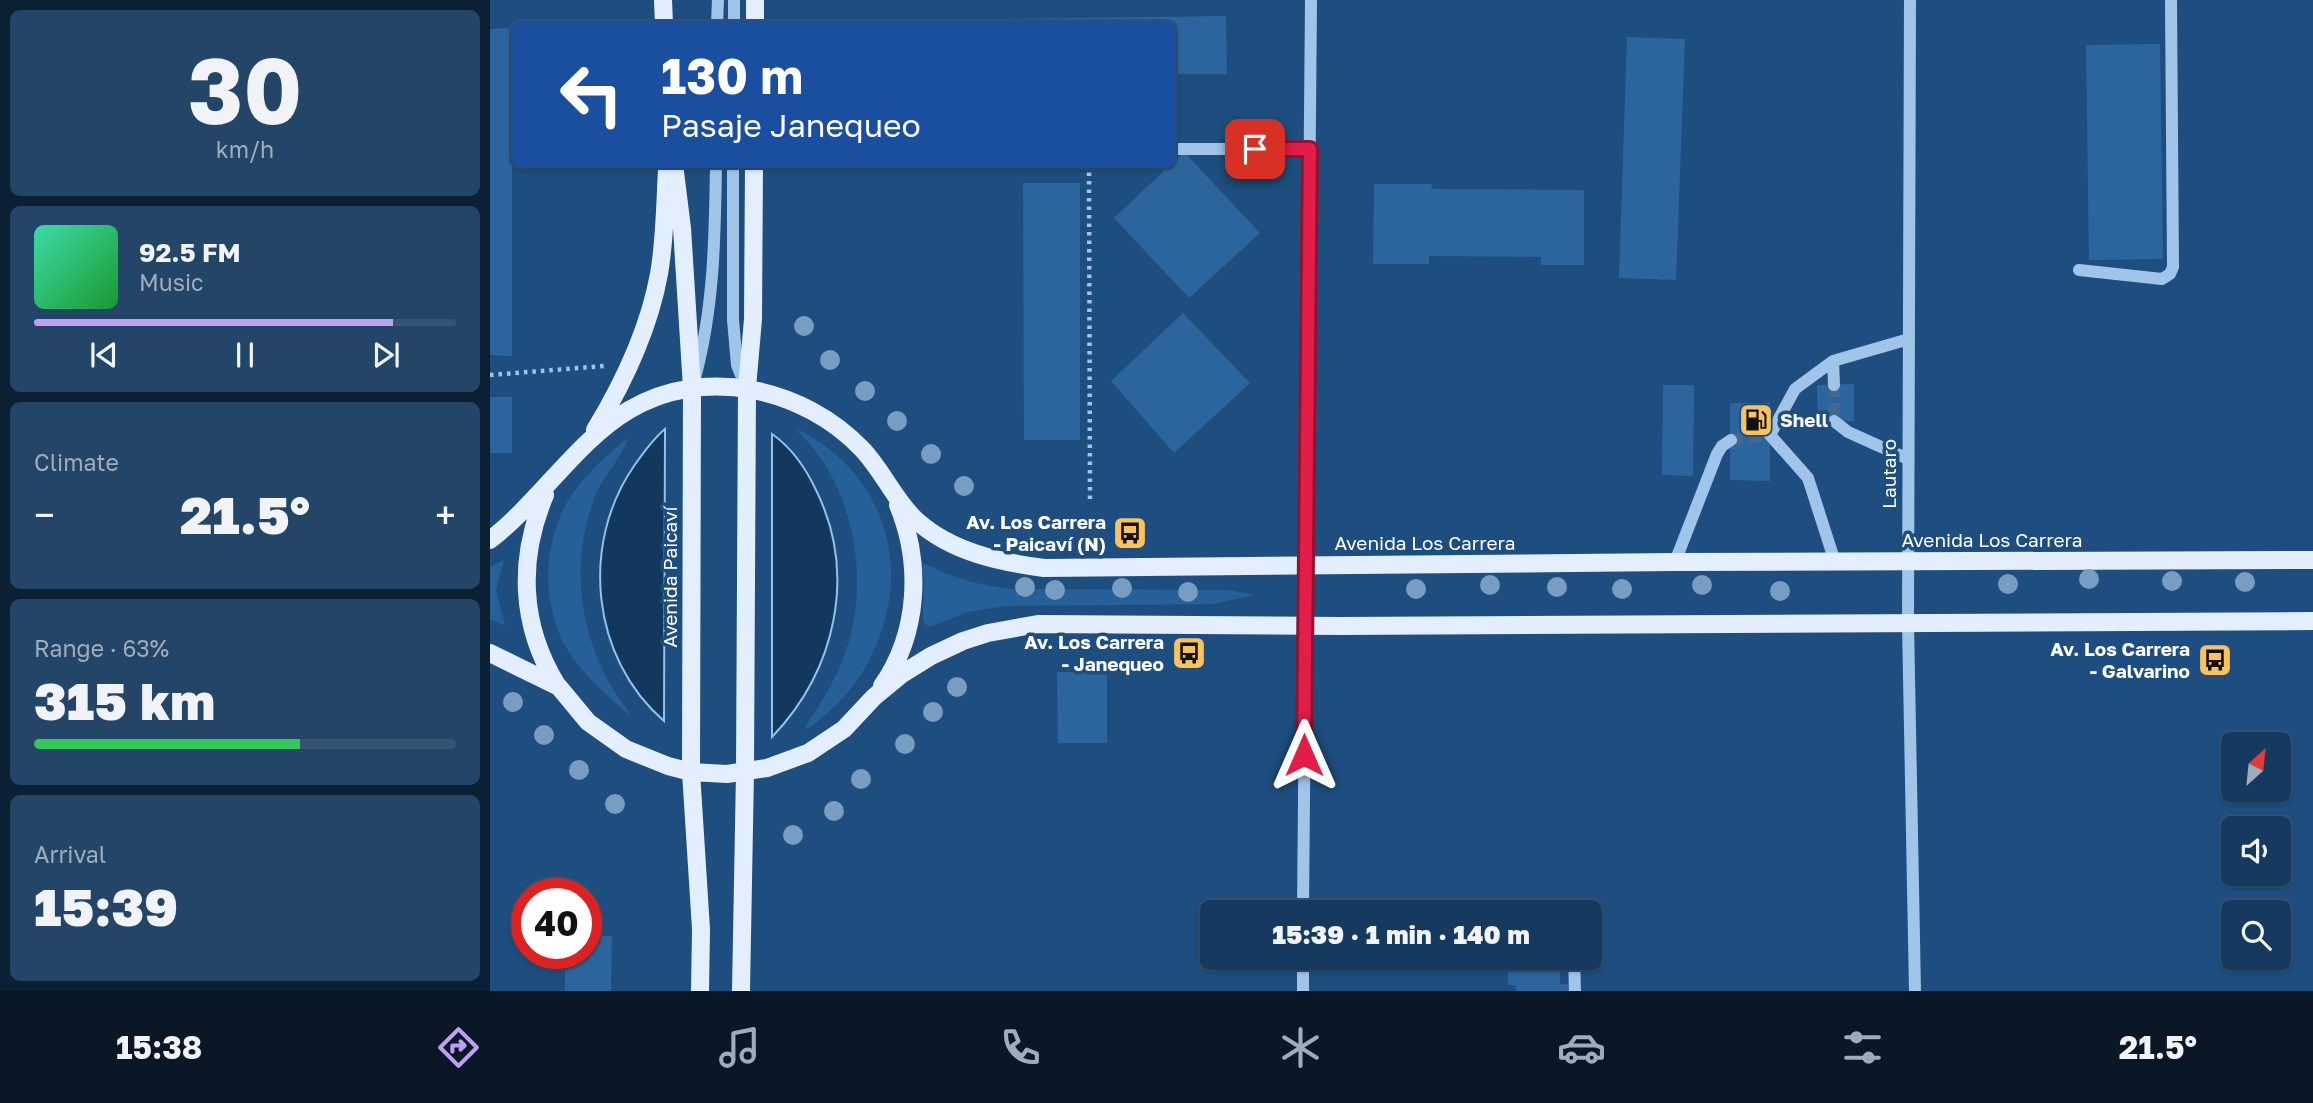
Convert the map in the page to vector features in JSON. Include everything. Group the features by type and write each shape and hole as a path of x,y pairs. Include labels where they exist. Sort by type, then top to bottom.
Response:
{"main road":[{"path":"663,0 664,21"},
{"path":"755,0 755,21"},
{"path":"586,445 632,361 650,312 659,274 667,168"},
{"name":"Avenida Paicaví","path":"674,168 682,228 692,388 691,772 701,929 701,991"},
{"path":"741,991 746,772 747,388 753,319 754,168"},
{"name":"Avenida Los Carrera","path":"490,540 526,510 586,445 629,410 653,398 692,388 747,388 785,398 820,414 864,451 916,520 937,535 960,548 1002,562 1044,568 2313,559"},
{"path":"551,482 530,537 526,582 532,629 547,668 588,722 606,737 646,759 691,772 727,774 784,763 808,753 845,729 885,681 908,630 913,592 909,535 887,482"},
{"path":"874,697 902,674 963,641 1013,627 1038,624 1305,626 2313,621"},
{"path":"490,653 559,687"}],"street":[{"path":"717,21 718,0"},
{"path":"734,0 734,21"},
{"path":"1303,900 1311,0"},
{"name":"Lautaro","path":"1910,0 1908,623 1915,991"},
{"path":"2079,270 2162,279 2170,274 2173,267 2171,0"},
{"path":"1176,149 1310,149"},
{"path":"692,388 705,341 711,295 715,256 716,168"},
{"path":"733,168 733,332 737,365 747,388"},
{"path":"1835,562 1808,478 1770,435 1796,389 1833,361 1909,339"},
{"path":"1833,361 1834,385"},
{"path":"1835,421 1848,432 1908,459"},
{"path":"1675,562 1717,454 1722,446 1731,440"},
{"path":"1303,970 1303,991"},
{"path":"1574,970 1575,991"}],"path":[{"path":"1089,168 1090,500"},
{"path":"490,375 593,367 632,361"}],"shaded area":[{"path":"665,429 664,721 640,695 621,666 608,633 601,599 601,564 606,530 617,497 637,461"},
{"path":"799,430 827,447 850,469 869,493 881,520 889,550 891,580 887,611 877,643 864,670 844,697 808,729 805,727 830,686 845,653 855,615 857,587 856,558 843,502 832,476"},
{"path":"772,434 797,458 815,488 828,520 835,553 837,586 834,619 812,682 794,711 772,737"},
{"path":"628,438 594,499 581,554 581,582 590,637 600,664 628,714 589,677 569,652 553,613 548,570 556,528 564,508 587,476"},
{"path":"504,560 496,590 505,625 490,620 490,567"},
{"path":"925,564 968,581 1013,589 1228,590 1255,595 1213,604 1005,606 968,612 929,627 923,622 924,579 921,568"}],"building":[{"path":"1226,16 1227,74 1176,74 1176,21 836,21"},
{"path":"511,28 512,356 490,355 490,29"},
{"path":"1627,37 1685,39 1676,280 1619,278"},
{"path":"2160,44 2163,259 2089,260 2086,45"},
{"path":"1184,152 1260,233 1189,298 1114,218 1167,168 1176,168 1176,160"},
{"path":"1023,183 1080,183 1080,440 1024,440"},
{"path":"1374,184 1432,184 1431,189 1584,190 1584,265 1541,265 1541,257 1429,256 1429,264 1373,264"},
{"path":"1183,313 1250,383 1174,453 1111,381"},
{"path":"1854,384 1854,421 1818,422 1817,385"},
{"path":"1663,385 1694,385 1693,476 1662,475"},
{"path":"490,397 512,397 512,453 490,453"},
{"path":"1730,403 1770,403 1770,481 1730,480"},
{"path":"1057,672 1107,672 1107,743 1058,743"},
{"path":"602,936 612,936 611,991 565,991 565,969 602,969"},
{"path":"1508,970 1560,970 1560,984 1569,984 1569,991 1516,991 1516,986 1508,985"}],"tunnel":[{"path":"1834,385 1834,421"},
{"path":"1731,440 1770,435"}],"place":[{"name":"Shell","path":"1756,420"},
{"name":"Av. Los Carrera - Paicaví (N)","path":"1130,533"},
{"name":"Av. Los Carrera - Janequeo","path":"1189,653"},
{"name":"Av. Los Carrera - Galvarino","path":"2215,660"}],"route":[{"path":"1255,149 1310,149 1304,755"}]}
